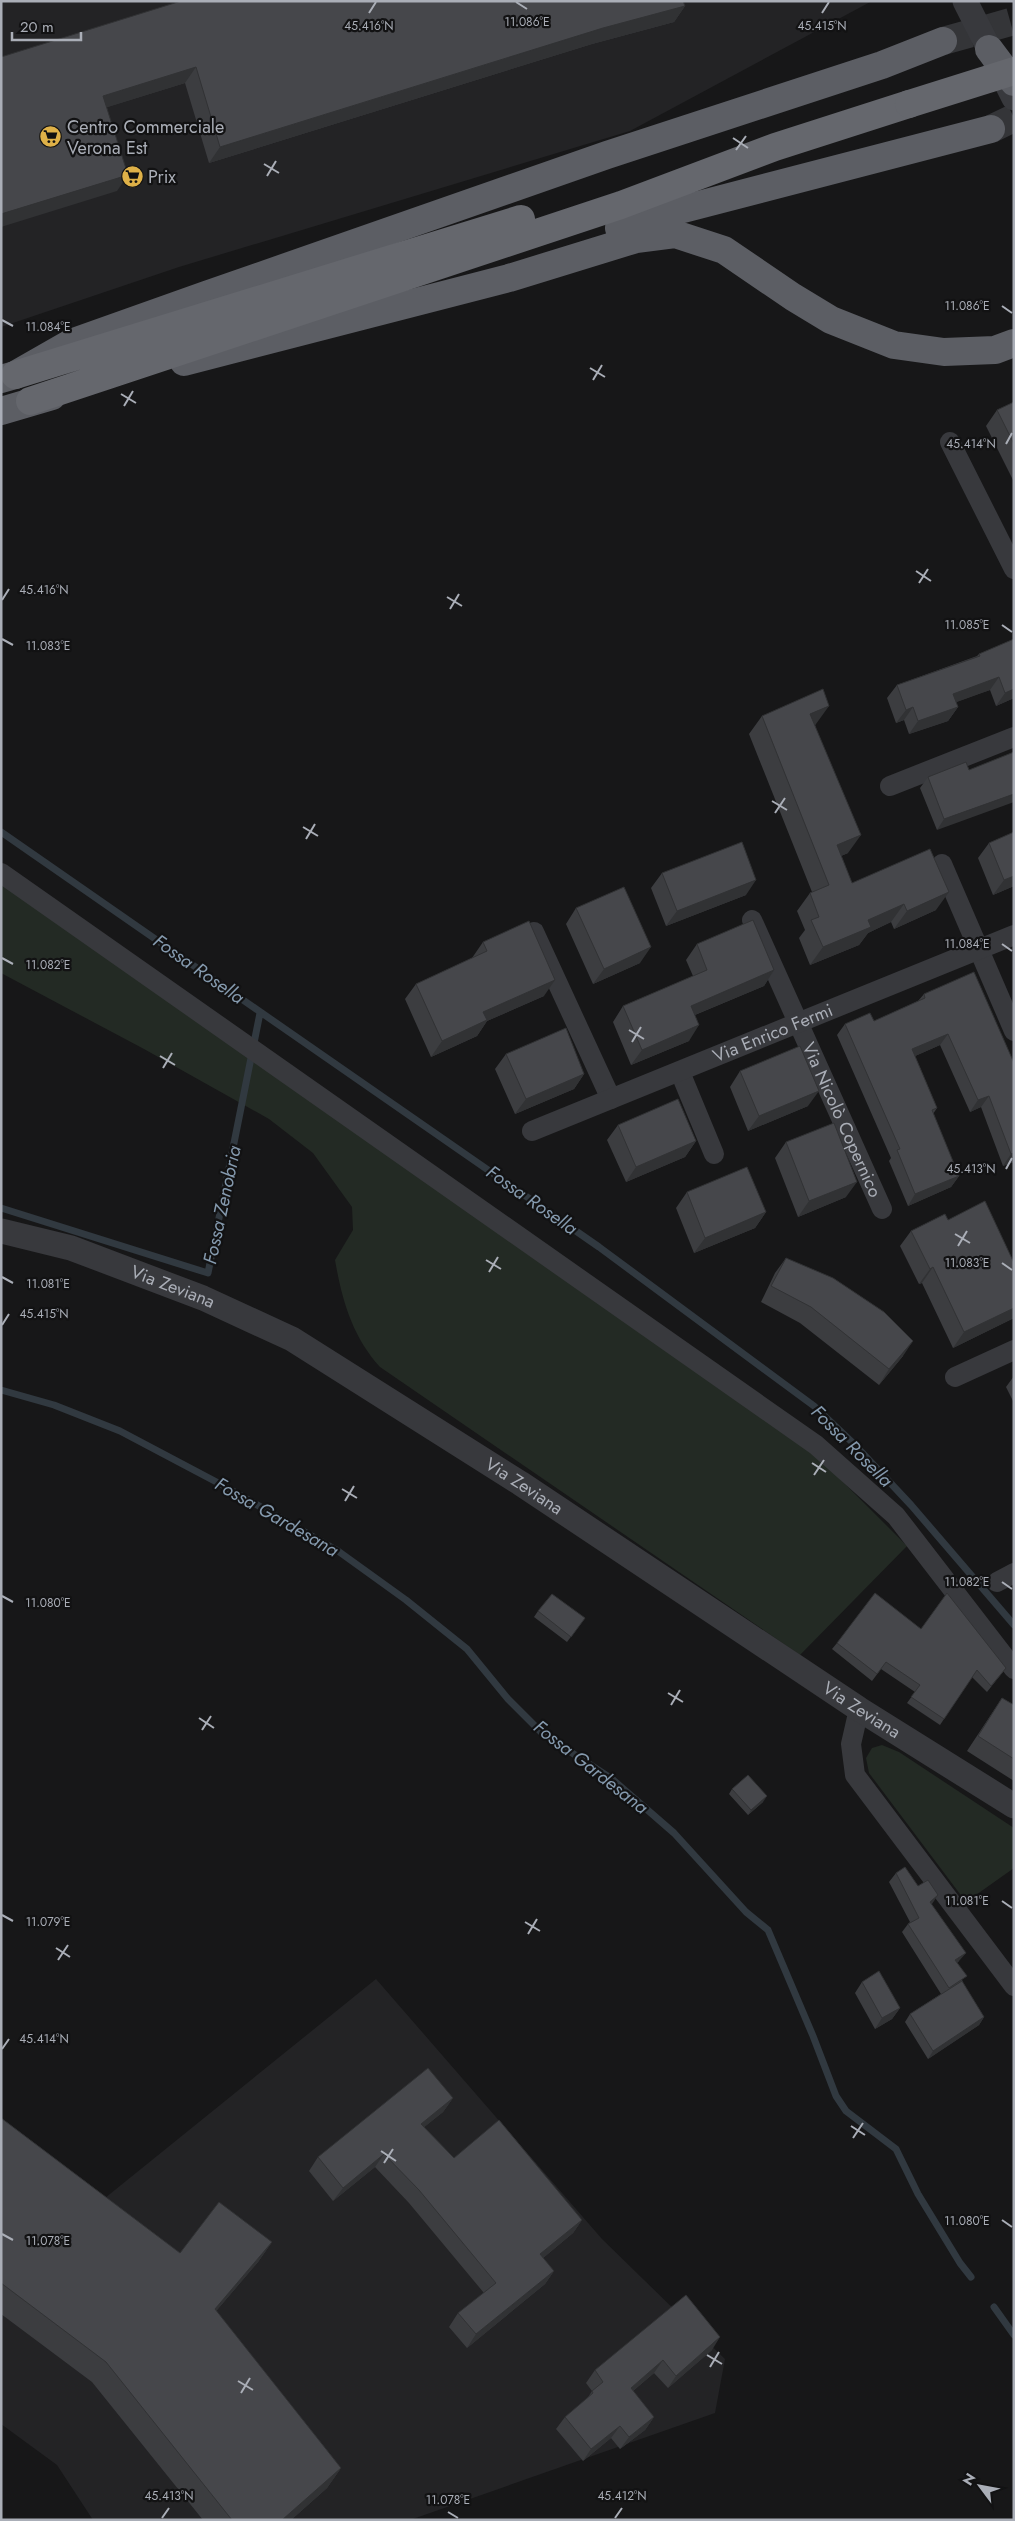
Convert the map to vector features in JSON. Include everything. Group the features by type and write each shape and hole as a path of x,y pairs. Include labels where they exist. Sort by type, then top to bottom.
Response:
{"highway":[{"path":"8,377 71,343 607,154 882,65 943,41"},
{"path":"989,49 1014,82"},
{"path":"1,411 621,205 775,147 1014,72"},
{"path":"30,402 273,337 664,214 991,129"},
{"path":"8,377 617,189 775,147"},
{"path":"30,402 509,278 636,239 675,234 724,250 793,297 831,320 894,345 944,352 996,350 1014,343"}],"street":[{"path":"965,1 1014,98"},
{"path":"950,442 1014,569"},
{"path":"890,786 1014,737"},
{"path":"942,864 1014,1031"},
{"path":"1,873 816,1445 896,1516 1014,1670"},
{"name":"Via Nicolò Copernico","path":"752,920 882,1209"},
{"path":"534,932 611,1099"},
{"name":"Via Enrico Fermi","path":"532,1131 1014,935"},
{"path":"680,1072 714,1154"},
{"name":"Via Zeviana","path":"1,1232 71,1248 203,1298 292,1339 520,1483 859,1709 1014,1806"},
{"path":"955,1377 1014,1350"},
{"path":"859,1709 851,1744 855,1775 1014,1986"}],"shaded area":[{"path":"1,1 872,1 630,131 179,267 1,327"},
{"path":"1,881 819,1458 907,1546 800,1655 380,1367 370,1355 355,1330 341,1289 335,1260 353,1230 352,1207 313,1153 269,1119 144,1049 1,973"},
{"path":"882,1745 899,1752 1014,1828 1014,1868 966,1902 869,1773 866,1758 872,1748"},
{"path":"376,1979 602,2239 725,2359 715,2413 410,2520 93,2520 57,2465 1,2424 1,2118 105,2198"}],"building":[{"name":"Centro Commerciale Verona Est","path":"181,1 683,1 685,6 603,28 220,147 196,67 103,96 128,175 1,214 1,57"},
{"path":"1014,402 1014,444 997,410"},
{"path":"1014,639 1014,689 1005,693 999,677 953,694 958,707 918,721 913,707 906,710 897,685 980,656 979,654"},
{"path":"823,689 829,706 810,714 861,835 837,845 852,883 930,849 949,892 907,911 904,904 868,920 871,927 823,947 811,920 819,917 810,893 829,885 762,716"},
{"path":"1014,752 1014,794 944,819 928,777 966,762 969,770"},
{"path":"1014,832 1014,876 1004,880 989,843"},
{"path":"742,842 756,880 677,911 662,873"},
{"path":"624,887 651,947 604,969 576,908"},
{"path":"753,920 774,970 691,1006 699,1025 642,1050 623,1006 707,970 697,944"},
{"path":"529,921 555,980 483,1012 487,1020 442,1041 416,984 487,951 483,942"},
{"path":"974,972 1014,1063 1014,1153 1011,1154 989,1096 978,1100 948,1034 912,1049 937,1108 932,1110 959,1176 915,1194 897,1150 900,1149 845,1024 870,1013 874,1021 925,998 924,994"},
{"path":"566,1028 584,1074 526,1099 506,1054"},
{"path":"800,1046 819,1091 759,1116 740,1071"},
{"path":"678,1099 696,1141 636,1167 618,1125"},
{"path":"834,1123 857,1182 809,1201 786,1142"},
{"path":"747,1167 766,1212 705,1238 687,1192"},
{"path":"985,1201 1014,1263 1014,1308 964,1332 933,1267 930,1269 911,1231 945,1214 948,1220"},
{"path":"786,1258 833,1278 884,1312 913,1341 889,1369 811,1307 771,1286"},
{"path":"875,1593 921,1629 947,1593 1006,1668 991,1686 977,1670 944,1719 911,1697 920,1685 886,1662 877,1674 837,1643"},
{"path":"552,1594 585,1618 571,1637 538,1611"},
{"path":"1002,1698 1014,1705 1014,1759 978,1736"},
{"path":"748,1775 767,1796 751,1810 732,1789"},
{"path":"905,1867 918,1886 928,1880 938,1895 930,1902 966,1953 955,1960 967,1976 949,1988 908,1924 919,1918 896,1873"},
{"path":"879,1971 900,2008 882,2018 862,1982"},
{"path":"962,1981 984,2017 933,2051 910,2014"},
{"path":"428,2068 453,2098 421,2124 454,2158 499,2120 582,2220 540,2254 554,2271 476,2334 458,2313 496,2283 419,2190 384,2154 343,2188 318,2157"},
{"path":"1,2118 180,2253 219,2202 272,2242 215,2309 341,2468 282,2520 232,2520 106,2362 1,2283"},
{"path":"686,2295 720,2337 676,2376 663,2360 631,2388 654,2417 629,2437 620,2426 591,2449 565,2417 603,2382 595,2370"}],"waterway":[{"name":"Fossa Rosella","path":"1,832 599,1247 814,1406 853,1443 911,1505 1014,1625"},
{"name":"Fossa Zenobria","path":"1,1208 208,1273 260,1013"},
{"name":"Fossa Gardesana","path":"1,1390 54,1405 120,1431 224,1486 338,1551 406,1600 467,1649 508,1699 543,1734 612,1779 674,1833 746,1912 768,1930 836,2096 846,2111 896,2149 918,2194 960,2263 971,2277"},
{"name":"Fossa Gardesana","path":"994,2307 1014,2335"}],"tunnel":[{"path":"943,41 1014,21"},
{"path":"991,129 1014,118"}],"place":[{"name":"Centro Commerciale Verona Est","path":"51,137"},
{"name":"Prix","path":"132,177"}]}
